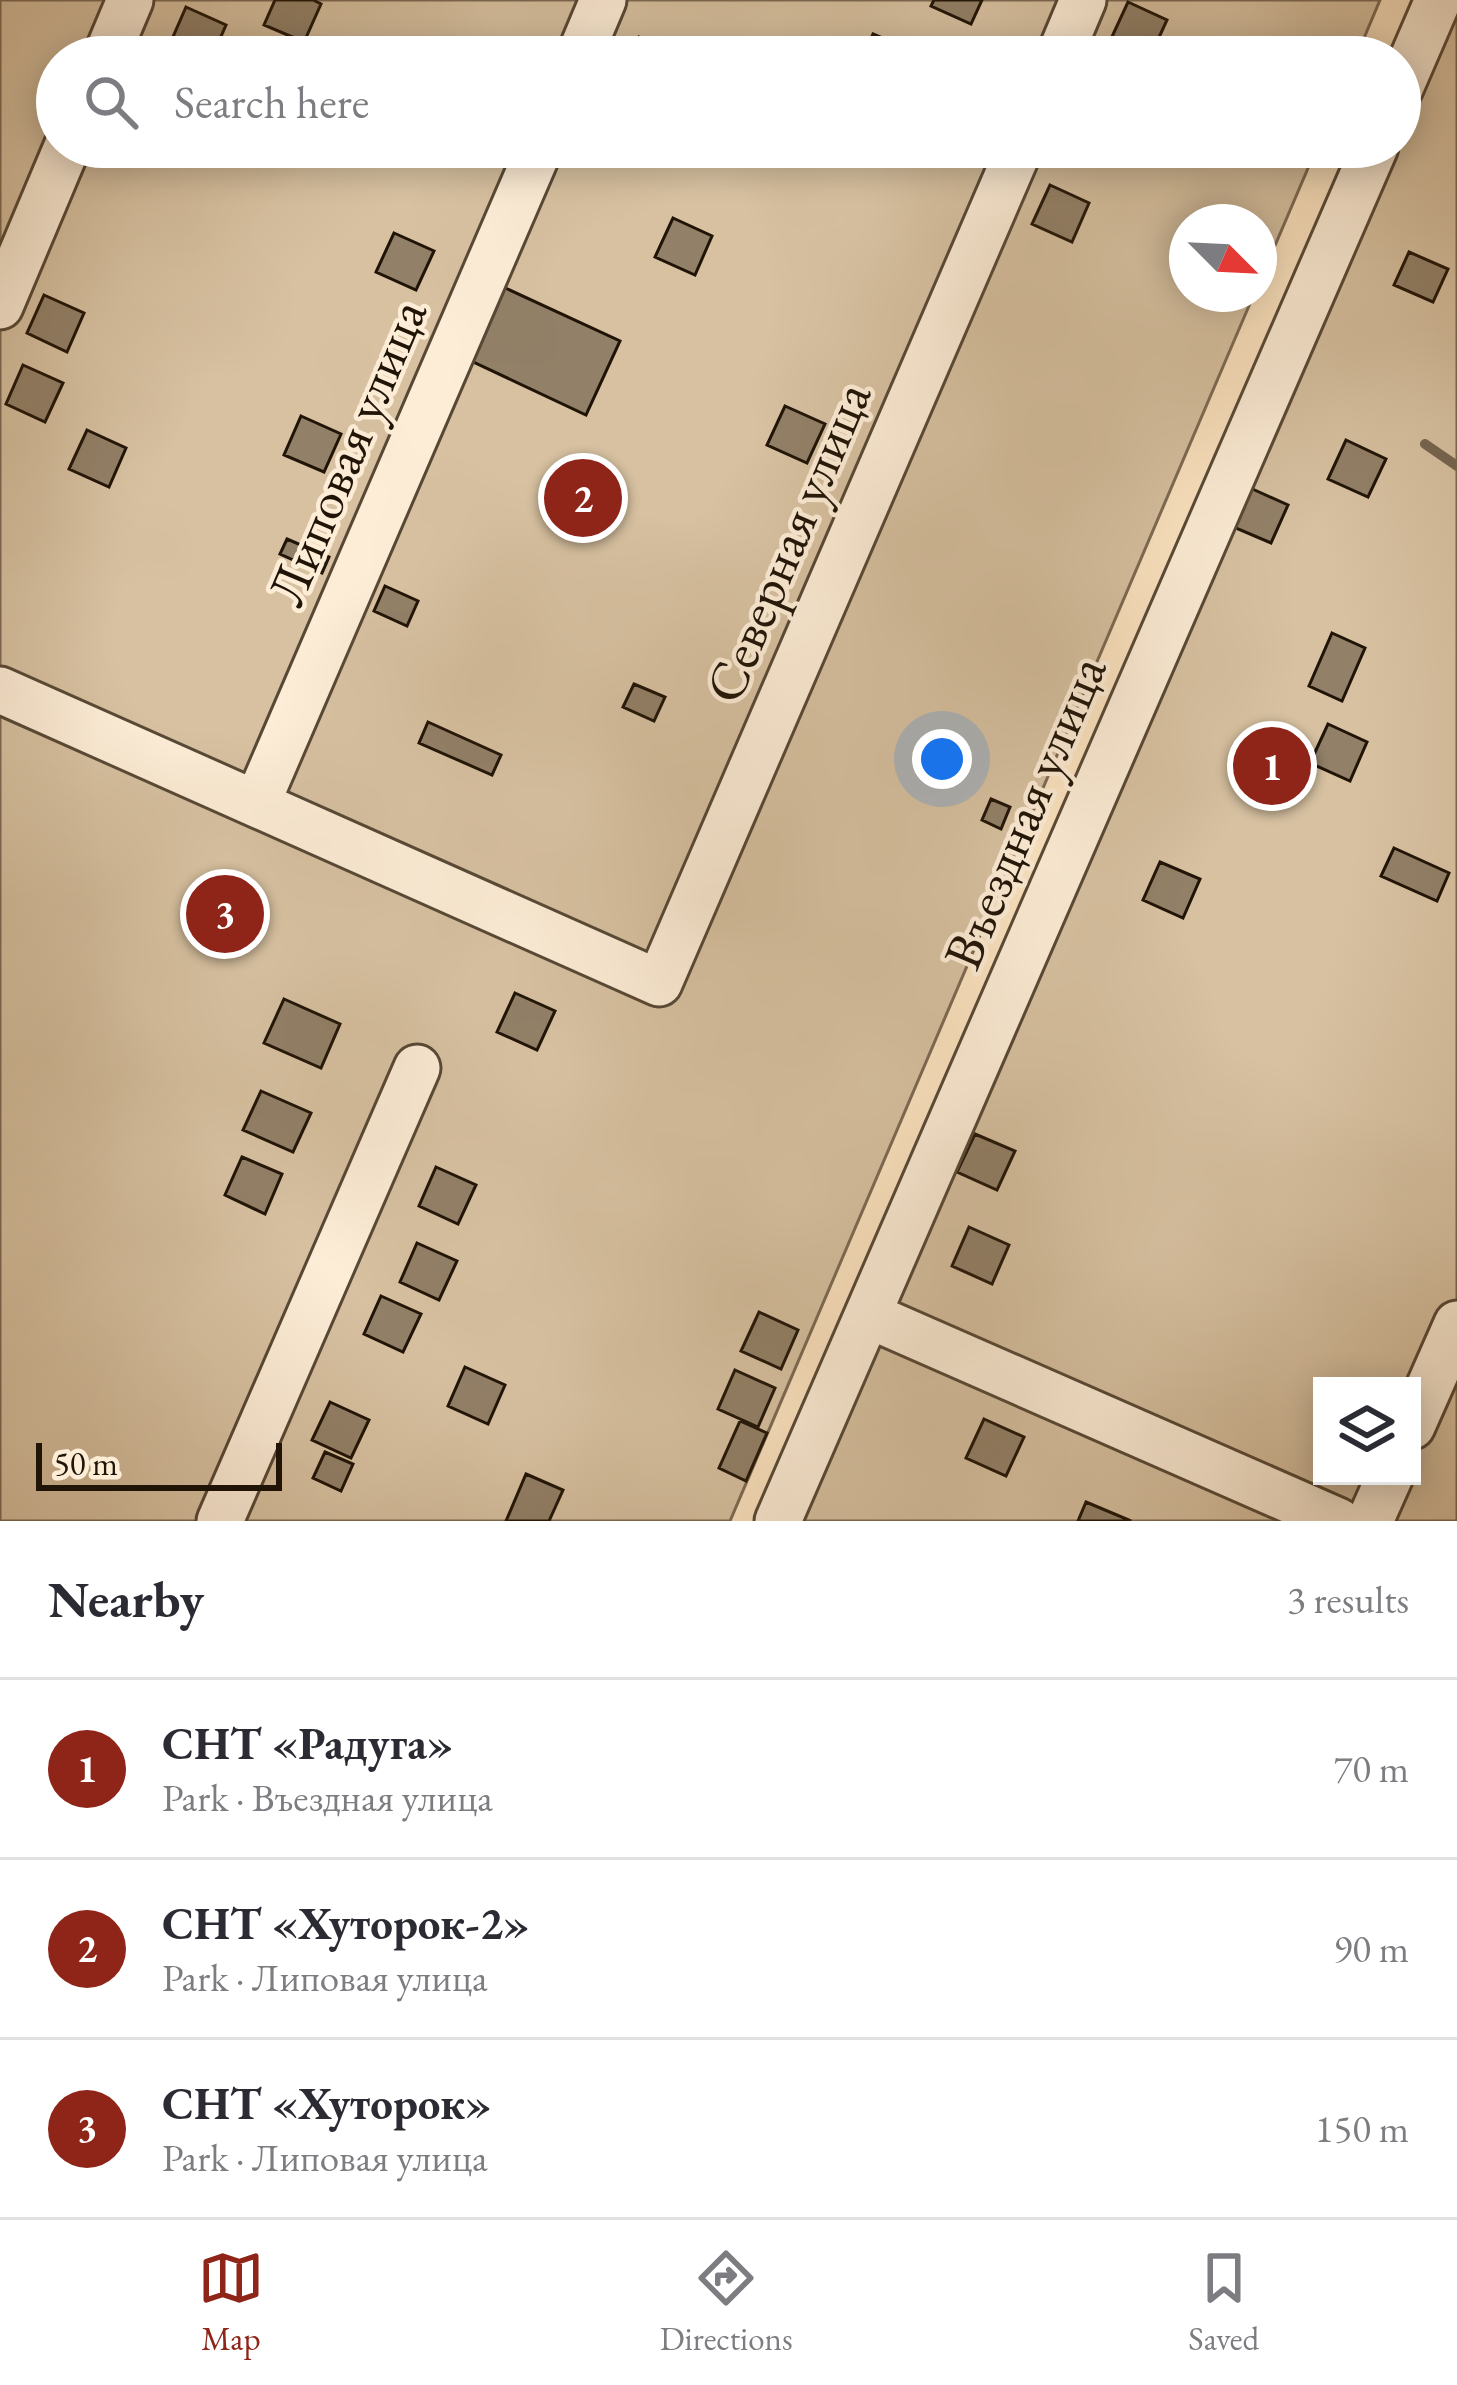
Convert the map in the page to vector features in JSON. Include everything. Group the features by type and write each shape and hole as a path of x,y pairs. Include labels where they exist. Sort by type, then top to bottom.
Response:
{"street":[{"path":"115,36 130,0"},
{"path":"587,36 603,0"},
{"path":"1068,36 1083,0"},
{"path":"1421,39 1438,0"},
{"path":"0,306 59,168"},
{"name":"Липовая улица","path":"257,803 531,168"},
{"name":"Северная улица","path":"257,803 659,983 1011,168"},
{"name":"Въездная улица","path":"778,1521 1366,168"},
{"path":"0,690 257,803"},
{"path":"220,1521 418,1068"},
{"path":"868,1315 1338,1521"},
{"path":"1421,1406 1457,1324"},
{"path":"1370,1521 1386,1485"}],"shaded area":[{"path":"0,0 1380,0 1365,36 36,36 36,168 1308,168 1277,241 1277,204 1169,204 1169,312 1246,312 730,1521 0,1521"},
{"path":"1457,0 1457,1521 757,1521 1348,168 1421,168 1421,36"}],"building":[{"path":"275,0 321,4 307,36 290,36 264,25"},
{"path":"934,0 982,0 971,24 931,6"},
{"path":"1128,2 1167,20 1160,36 1112,36"},
{"path":"186,7 226,25 221,36 173,36"},
{"path":"1050,185 1089,203 1072,242 1032,224"},
{"path":"673,218 712,236 695,275 655,257"},
{"path":"394,233 434,251 416,290 376,272"},
{"path":"1409,252 1448,269 1433,302 1394,285"},
{"path":"501,286 620,341 586,415 467,359"},
{"path":"44,295 84,313 67,352 27,333"},
{"path":"23,365 63,383 45,422 6,404"},
{"path":"785,406 825,424 807,463 767,445"},
{"path":"301,416 341,434 324,472 284,455"},
{"path":"87,430 126,448 109,487 69,469"},
{"path":"1346,440 1386,459 1368,497 1328,479"},
{"path":"1248,487 1288,505 1271,543 1231,526"},
{"path":"287,539 329,557 322,573 280,554"},
{"path":"385,586 418,601 407,626 374,611"},
{"path":"1332,633 1365,648 1342,701 1309,686"},
{"path":"634,684 665,697 654,721 623,707"},
{"path":"428,722 501,755 492,775 419,743"},
{"path":"1328,724 1367,742 1350,781 1310,763"},
{"path":"991,799 1010,807 1001,829 982,820"},
{"path":"1394,848 1449,873 1437,901 1381,876"},
{"path":"1160,862 1200,879 1183,918 1143,900"},
{"path":"515,993 555,1011 537,1050 497,1032"},
{"path":"284,999 340,1024 321,1068 264,1043"},
{"path":"261,1091 311,1113 293,1152 243,1130"},
{"path":"975,1134 1015,1151 997,1190 957,1172"},
{"path":"242,1157 282,1174 265,1214 225,1195"},
{"path":"436,1167 476,1185 458,1224 419,1206"},
{"path":"969,1227 1009,1245 992,1284 952,1266"},
{"path":"417,1243 457,1261 439,1300 400,1282"},
{"path":"381,1296 421,1314 403,1352 364,1334"},
{"path":"759,1312 798,1330 781,1369 741,1351"},
{"path":"465,1367 505,1385 488,1424 448,1406"},
{"path":"735,1370 775,1388 758,1427 718,1409"},
{"path":"330,1402 369,1420 351,1458 312,1440"},
{"path":"984,1419 1024,1437 1006,1476 966,1458"},
{"path":"740,1421 767,1433 746,1481 719,1468"},
{"path":"325,1452 353,1464 341,1491 313,1478"},
{"path":"526,1474 563,1490 549,1521 506,1521"},
{"path":"1086,1502 1131,1521 1078,1521"}],"waterway":[{"path":"1425,444 1457,466"}],"place":[{"name":"СНТ «Хуторок-2»","path":"583,498"},
{"name":"СНТ «Радуга»","path":"1272,766"},
{"name":"СНТ «Хуторок»","path":"225,914"}]}
